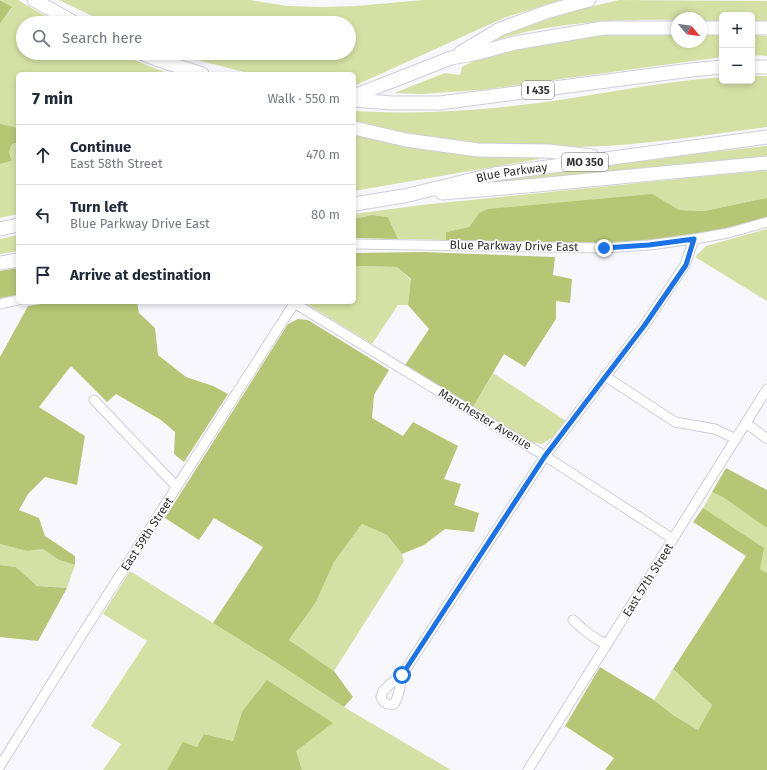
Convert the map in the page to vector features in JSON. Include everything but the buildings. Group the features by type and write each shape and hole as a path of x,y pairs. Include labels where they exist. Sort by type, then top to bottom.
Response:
{"highway":[{"path":"34,0 63,16"},
{"path":"451,58 500,29 549,11 589,0"},
{"path":"356,95 451,58 478,53 515,43 603,28 671,28"},
{"path":"707,28 719,28"},
{"path":"755,28 767,28"},
{"path":"156,60 195,72"},
{"name":"I 435","path":"356,100 392,103 440,103 719,67"},
{"path":"755,67 767,67"},
{"path":"356,128 406,140 478,150 548,151 614,158"},
{"name":"Blue Parkway","path":"356,204 404,196 495,174 767,137"},
{"path":"404,196 767,163"},
{"path":"0,229 16,225"},
{"path":"0,263 16,260"}],"street":[{"name":"Blue Parkway Drive East","path":"356,244 604,248 649,245 694,239 728,233 767,222"},
{"path":"402,675 545,456 644,326 686,265 694,239"},
{"path":"0,304 16,300"},
{"name":"East 59th Street","path":"0,766 293,304"},
{"name":"Manchester Avenue","path":"297,304 545,456 673,540"},
{"path":"605,376 675,422 715,429 736,439"},
{"name":"East 57th Street","path":"528,770 767,390"},
{"path":"94,400 177,487"},
{"path":"746,424 767,439"},
{"path":"573,620 591,637 607,645"}],"green space":[{"path":"0,0 12,7 0,24"},
{"path":"1,0 18,0 45,16 16,16 16,60 134,60 164,72 16,72 16,128 0,125 0,24 12,8"},
{"path":"59,0 250,0 288,6 323,7 356,6 423,0 562,0 506,17 356,85 356,72 244,72 197,60 356,60 356,16 92,16"},
{"path":"619,0 767,1 767,23 755,23 755,12 719,12 719,22 707,21 707,12 671,12 671,20 611,21 578,24 524,32 487,43 486,41 529,23 559,14"},
{"path":"671,32 671,48 707,48 707,33 719,33 719,57 481,90 421,94 394,93 445,73 460,75 462,67 479,58 524,46 593,35"},
{"path":"755,35 767,36 767,56 755,55"},
{"path":"755,76 767,76 767,127 624,145 512,147 446,141 389,130 356,122 356,111 413,112 492,108 538,103 695,79 719,77 719,84 755,84"},
{"path":"0,124 16,128 16,143 12,144 9,152 12,161 0,164"},
{"path":"356,133 477,154 545,158 356,191"},
{"path":"16,143 16,214 0,218 0,164 12,161 9,152 12,144"},
{"path":"767,146 767,156 449,190 567,169"},
{"path":"767,170 767,198 704,211 679,210 669,205 479,213 469,227 446,232 446,240 398,239 388,217 372,215 356,219 356,214 421,205"},
{"path":"652,194 679,210 704,211 767,198 767,219 687,236 640,241 602,243 446,240 446,232 469,227 479,213 488,209"},
{"path":"372,215 388,217 398,239 356,238 356,219"},
{"path":"767,229 767,301 695,257 706,246"},
{"path":"16,235 16,251 0,254 0,239"},
{"path":"423,252 555,257 553,275 572,279 570,303 556,301 556,319 525,367 504,354 473,407 405,365 429,329 408,305 411,279 397,267 356,266 356,253"},
{"path":"356,266 397,267 411,280 408,305 398,305 372,344 307,304 356,304"},
{"path":"16,268 16,295 0,298 0,271"},
{"path":"41,304 137,304 139,313 155,328 158,355 186,377 213,386 228,394 184,462 174,454 175,432 161,420 116,394 107,402 71,366 39,407 85,436 77,485 45,477 28,494 19,510 39,518 45,536 75,556 75,565 59,560 43,549 27,551 0,544 0,357 28,306"},
{"path":"298,319 308,320 389,370 374,395 372,418 403,436 413,422 458,446 444,479 461,484 454,505 479,513 474,532 445,529 424,545 402,554 387,535 362,524 334,562 316,602 289,640 334,671 353,697 344,707 213,623 263,547 214,518 199,540 165,518 288,324"},
{"path":"493,373 566,421 553,437 542,444 531,442 473,407"},
{"path":"726,468 767,490 767,528 723,497 712,492"},
{"path":"712,492 723,496 767,528 767,573 760,569 703,508"},
{"path":"703,508 764,548 760,569 767,573 767,770 605,770 614,758 565,726 600,667 654,700 673,715 698,730 712,705 673,669 746,556 693,522"},
{"path":"362,524 387,535 402,554 404,561 334,671 289,640 316,602 334,562"},
{"path":"0,544 27,551 43,549 59,560 75,565 67,588 37,586 16,567 0,565"},
{"path":"0,565 16,567 37,586 67,588 38,641 0,637"},
{"path":"130,571 274,661 344,707 451,770 302,770 295,751 332,723 242,712 233,741 205,734 197,747 183,743 167,770 103,770 121,744 91,726 147,641 103,614"},
{"path":"673,669 712,705 698,730 673,715 654,700"},
{"path":"267,680 333,723 296,751 302,770 167,770 183,742 197,747 204,734 233,741 242,712"}],"route":[{"path":"402,675 545,456 644,326 686,265 694,239 649,245 604,248"}]}
